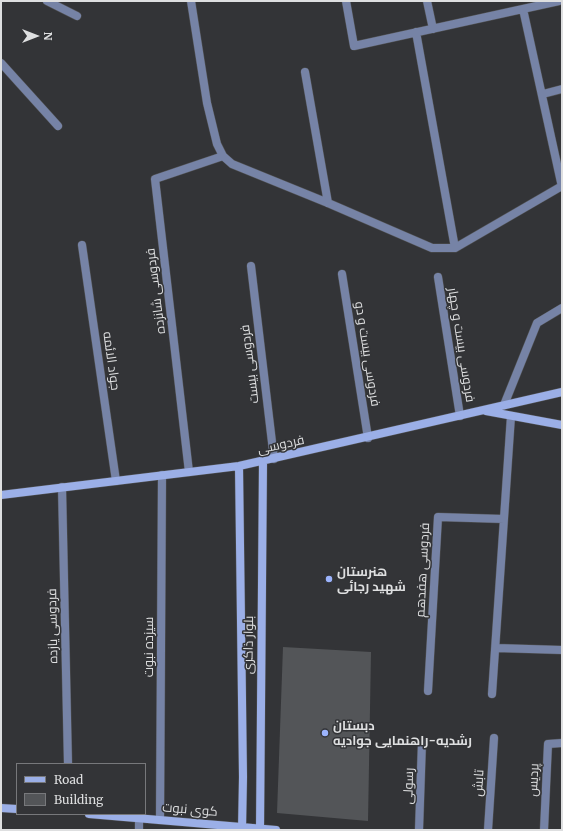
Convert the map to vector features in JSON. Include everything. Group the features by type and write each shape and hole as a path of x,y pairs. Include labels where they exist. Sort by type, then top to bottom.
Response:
{"street":[{"path":"47,1 77,16"},
{"path":"191,1 207,103 217,144 223,156 232,164 328,203 432,248 455,248 562,187 543,94 523,9"},
{"path":"346,1 354,46 559,1"},
{"path":"427,1 433,29"},
{"path":"416,32 455,248"},
{"path":"1,63 58,126"},
{"path":"305,72 328,203"},
{"path":"543,94 562,89"},
{"name":"فردوسی شانزده","path":"189,472 155,179 223,156"},
{"name":"جواد الائمه","path":"82,245 116,481"},
{"name":"فردوسی بیست","path":"251,266 274,459"},
{"name":"فردوسی بیست و دو","path":"342,274 368,438"},
{"name":"فردوسی بیست و چهار","path":"438,277 460,416"},
{"path":"504,406 537,323 562,308"},
{"name":"فردوسی","path":"1,495 239,466 368,438 562,392"},
{"path":"483,410 562,425"},
{"path":"492,694 511,416"},
{"name":"بلوار ذاکری","path":"260,829 263,461"},
{"name":"بلوار ذاکری","path":"239,466 243,777 242,828"},
{"name":"سیزده نبوت","path":"160,820 162,475"},
{"name":"فردوسی یازده","path":"62,487 68,763"},
{"name":"فردوسی هفدهم","path":"428,690 438,517 504,519"},
{"path":"496,648 562,650"},
{"name":"تابش","path":"488,830 494,738"},
{"name":"رسولی","path":"419,830 422,742"},
{"name":"پردیس","path":"544,830 548,744 562,743"},
{"path":"1,808 16,809"},
{"name":"کوی نبوت","path":"102,815 276,830"},
{"path":"139,818 140,830"}],"building":[{"name":"دبستان رشدیه-راهنمایی جوادیه","path":"283,647 371,652 368,821 277,813"}],"place":[{"name":"هنرستان شهید رجائی","path":"329,579"},
{"name":"دبستان رشدیه-راهنمایی جوادیه","path":"325,733"}]}
